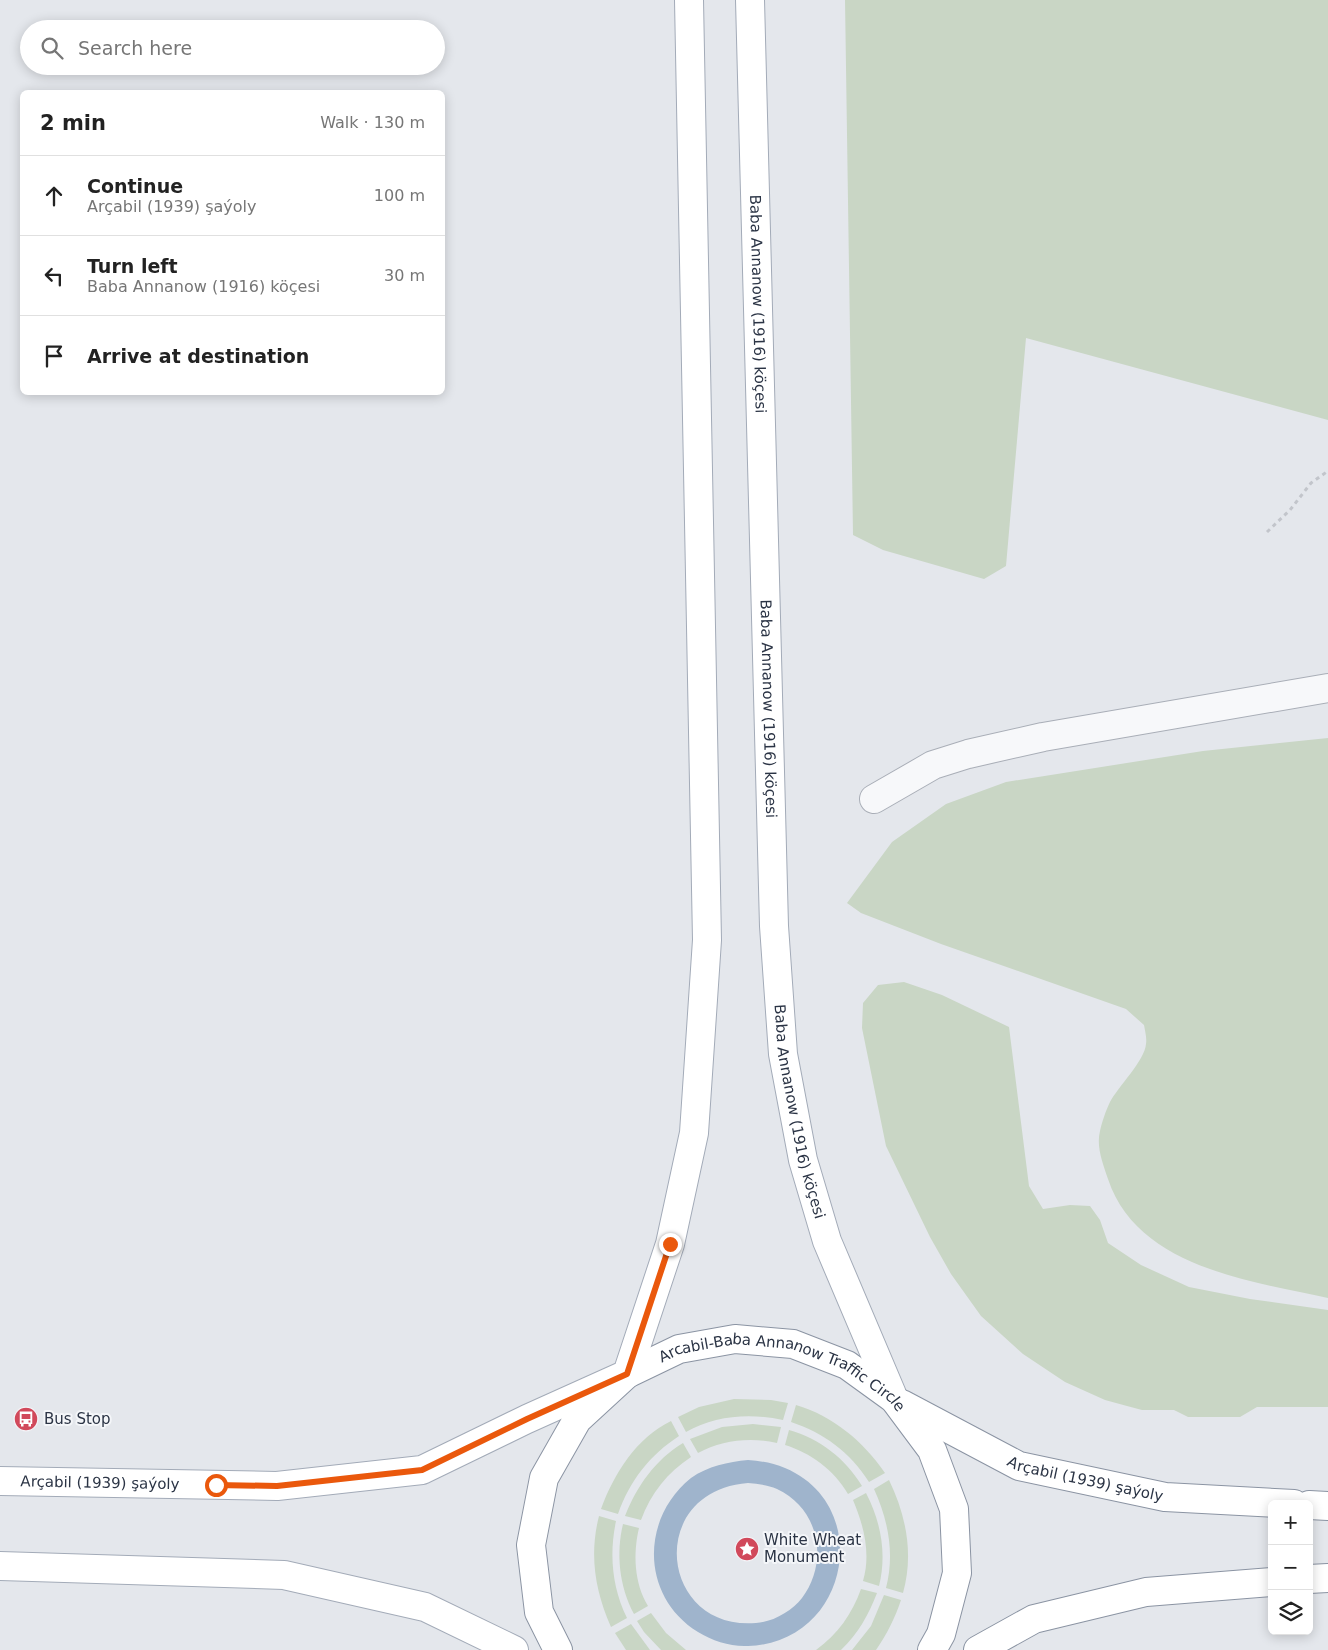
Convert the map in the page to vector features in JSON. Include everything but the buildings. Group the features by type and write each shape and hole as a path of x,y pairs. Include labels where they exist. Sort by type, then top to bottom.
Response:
{"main road":[{"path":"627,1374 670,1244 694,1133 707,940 689,0"},
{"name":"Baba Annanow (1916) köçesi","path":"750,0 774,926 783,1054 803,1160 827,1241 894,1399"},
{"name":"Arcabil-Baba Annanow Traffic Circle","path":"558,1650 540,1612 531,1545 544,1478 577,1420 627,1374 679,1349 736,1339 793,1344 847,1365 894,1399 932,1450 954,1509 957,1572 942,1634 932,1650"},
{"name":"Arçabil (1939) şaýoly","path":"0,1481 277,1486 422,1470 527,1419 627,1374"},
{"name":"Arçabil (1939) şaýoly","path":"894,1399 1019,1466 1165,1497 1268,1503"},
{"path":"1313,1504 1328,1506"},
{"path":"0,1566 284,1575 425,1607 514,1650"},
{"path":"1313,1579 1328,1578"},
{"path":"978,1650 1034,1619 1146,1592 1268,1582"}],"lane":[{"path":"874,799 933,765 968,754 1043,737 1328,688"}],"path":[{"path":"1267,532 1290,510 1311,483 1328,471"}],"green space":[{"path":"845,0 1328,0 1328,420 1026,338 1006,566 984,579 883,550 853,535"},
{"path":"1328,738 1328,1298 1265,1285 1200,1265 1170,1251 1144,1232 1123,1209 1108,1179 1101,1155 1099,1137 1110,1102 1141,1058 1146,1044 1144,1025 1126,1009 941,944 861,913 847,903 892,842 946,804 1006,782 1203,751"},
{"path":"904,982 942,995 1009,1027 1029,1186 1043,1209 1070,1205 1090,1206 1100,1220 1108,1243 1141,1265 1189,1287 1250,1299 1328,1310 1328,1407 1257,1407 1240,1417 1188,1417 1174,1410 1142,1410 1105,1400 1065,1382 1023,1354 981,1316 951,1274 930,1237 886,1146 862,1028 863,1003 878,985"},
{"path":"734,1399 771,1400 788,1403 783,1420 746,1416 733,1417 709,1422 686,1432 678,1417 699,1407"},
{"path":"796,1405 822,1416 846,1431 867,1450 885,1473 869,1482 862,1471 835,1445 814,1432 791,1422"},
{"path":"671,1421 679,1436 659,1451 642,1469 629,1490 618,1514 601,1509 612,1483 628,1458 647,1437"},
{"path":"753,1424 781,1427 777,1443 757,1440 736,1441 717,1445 698,1453 690,1439 722,1427"},
{"path":"789,1430 821,1444 831,1451 848,1467 862,1486 848,1494 829,1470 813,1458 785,1445"},
{"path":"683,1443 691,1457 674,1470 661,1484 641,1520 625,1516 635,1494 648,1475 664,1457"},
{"path":"889,1480 904,1521 908,1549 908,1564 903,1593 886,1588 890,1562 889,1537 874,1489"},
{"path":"866,1493 879,1527 881,1538 882,1562 879,1586 863,1581 866,1561 865,1540 853,1500"},
{"path":"599,1516 616,1521 612,1558 613,1571 618,1595 627,1618 611,1627 601,1600 595,1573 594,1545"},
{"path":"623,1524 639,1528 636,1548 637,1578 648,1606 634,1614 625,1592 620,1569 619,1558"},
{"path":"861,1589 877,1593 867,1616 858,1630 841,1650 816,1650 838,1630 853,1607"},
{"path":"884,1595 901,1600 884,1638 876,1650 852,1650 871,1626"},
{"path":"651,1613 666,1633 686,1650 661,1650 644,1632 637,1621"},
{"path":"631,1624 650,1650 626,1650 615,1633"}],"water":[{"path":"748,1460 785,1468 813,1486 831,1511 839,1540 838,1570 828,1598 809,1622 782,1639 742,1646 722,1643 710,1638 698,1632 679,1617 666,1599 657,1579 654,1557 656,1536 663,1514 674,1495 691,1478 704,1470 726,1463","holes":["748,1483 777,1489 792,1498 803,1509 811,1523 816,1538 817,1553 816,1569 810,1584 798,1603 775,1618 756,1623 724,1620 699,1606 684,1584 677,1559 680,1533 692,1509 715,1492"]}],"place":[{"name":"Bus Stop","path":"26,1419"},
{"name":"White Wheat Monument","path":"747,1549"}],"route":[{"path":"216,1485 277,1486 422,1470 527,1419 627,1374 670,1244"}]}
